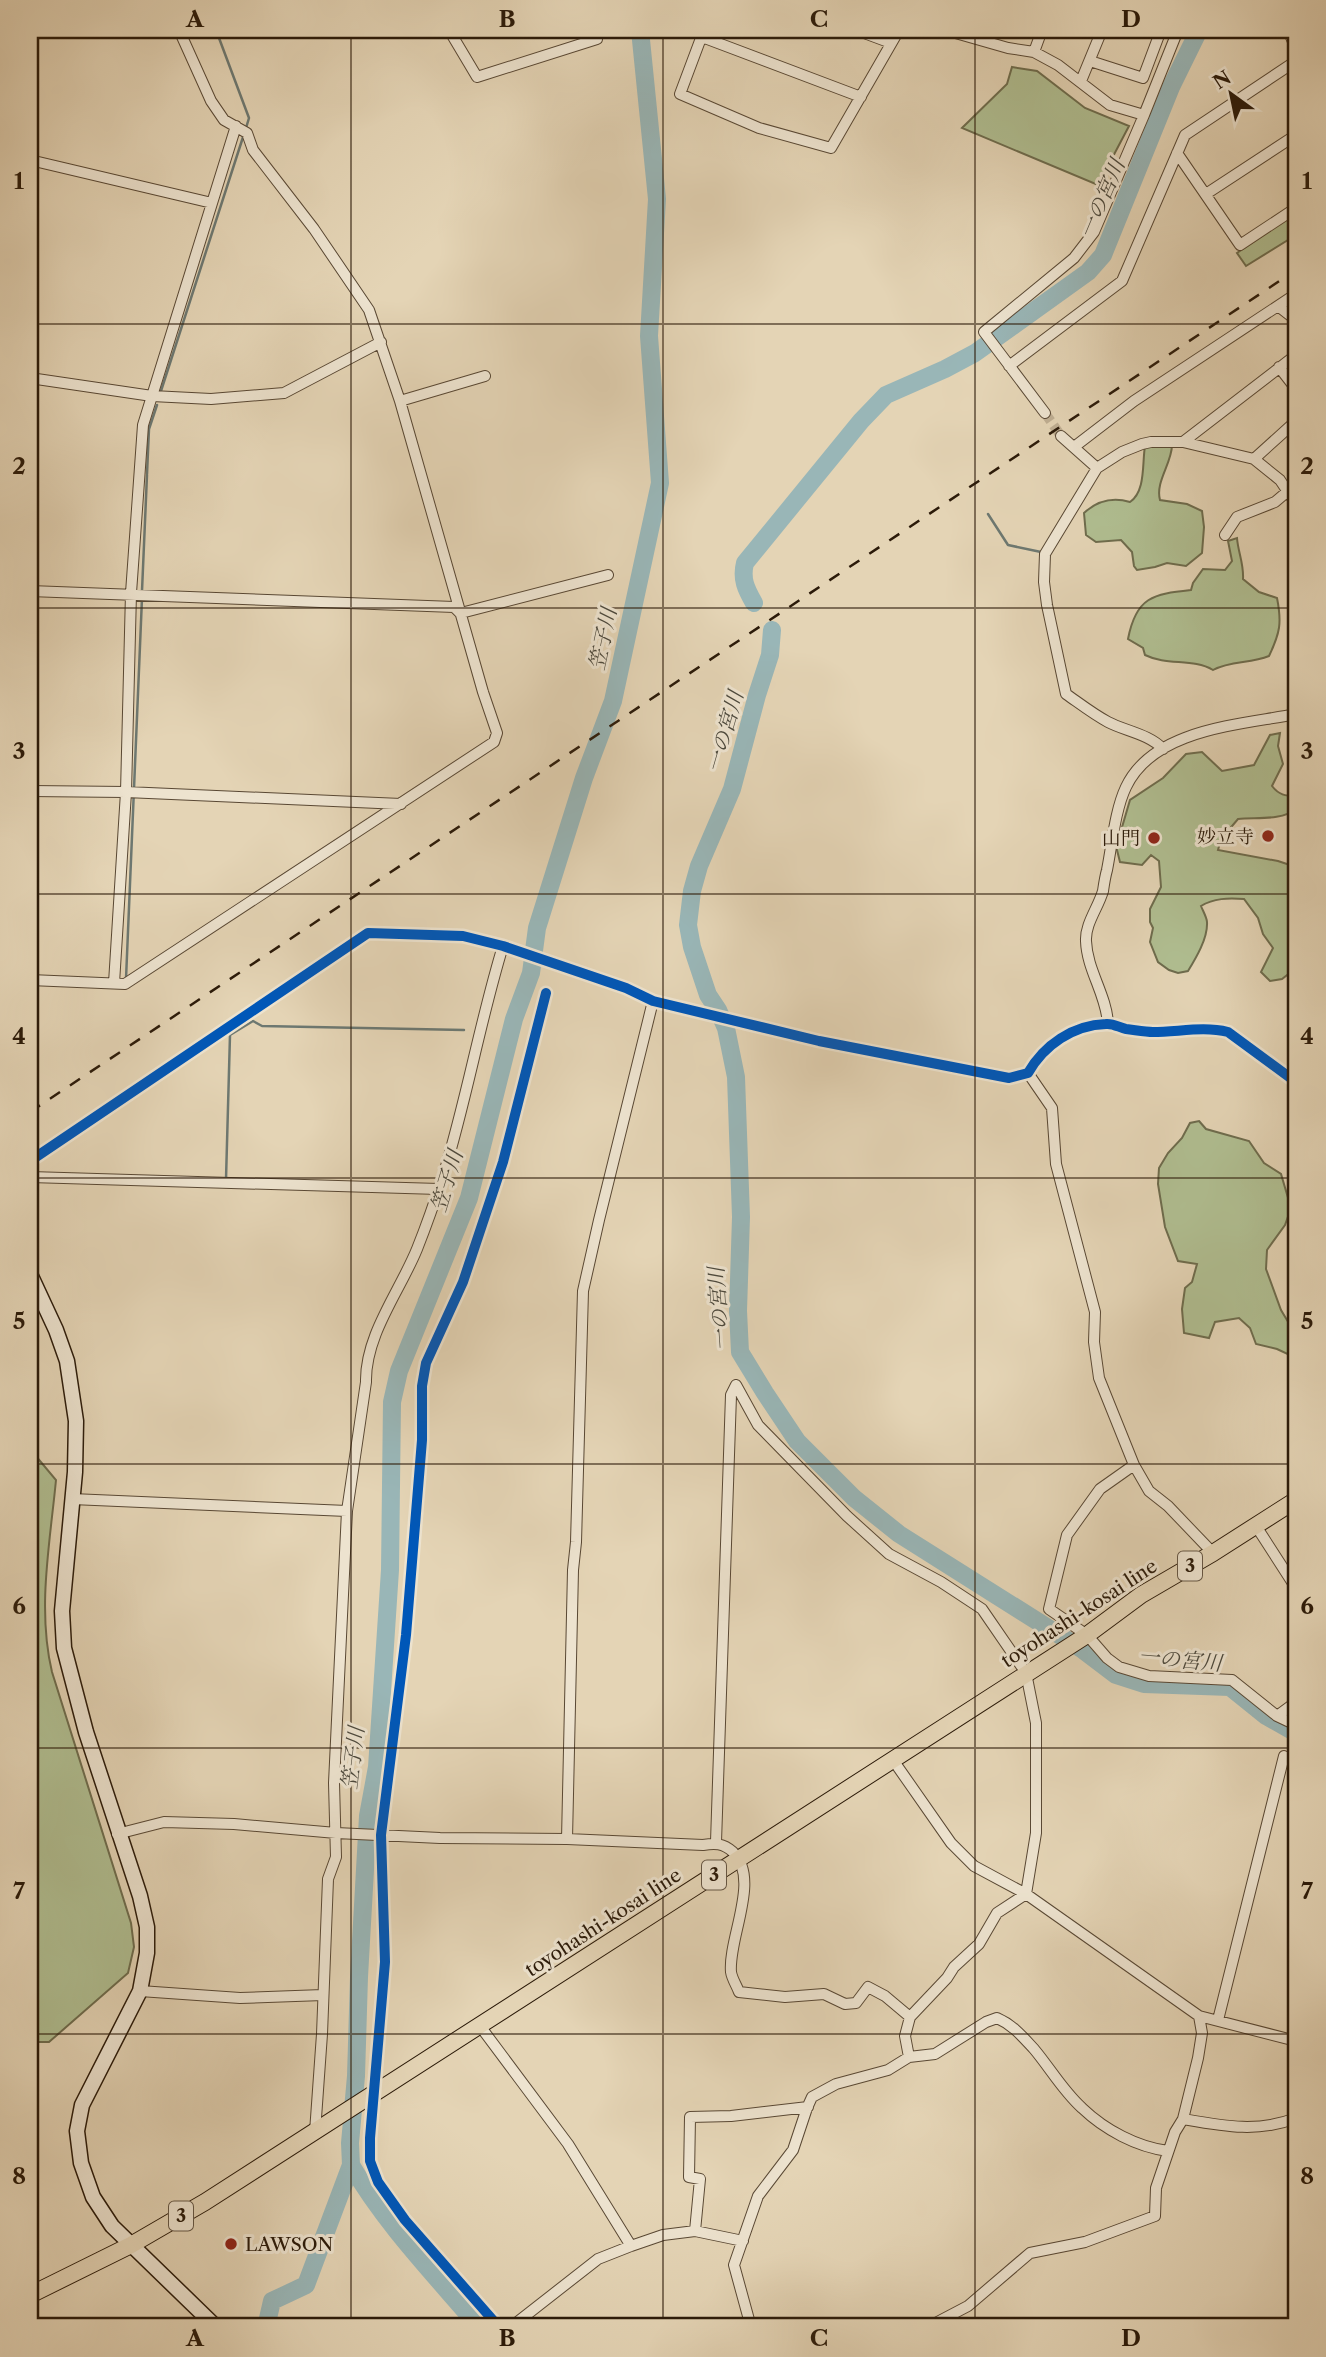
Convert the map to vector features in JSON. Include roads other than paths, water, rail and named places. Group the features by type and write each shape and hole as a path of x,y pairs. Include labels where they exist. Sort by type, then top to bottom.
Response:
{"main road":[{"name":"toyohashi-kosai line","path":"30,2295 131,2245 205,2202 1087,1635 1141,1595 1296,1500"}],"street":[{"path":"30,980 125,984 494,742 497,733 400,401 369,310 314,229 240,129 224,120 211,101 179,30"},
{"path":"470,30 451,33 477,77 597,39 597,30"},
{"path":"856,30 891,43"},
{"path":"861,97 703,33 680,94 759,128 831,148 861,97 899,30"},
{"path":"945,30 978,34 1009,48 1034,52 1058,65 1110,104 1144,115"},
{"path":"1034,52 1042,30"},
{"path":"1081,81 1102,30"},
{"path":"1090,61 1143,78 1161,30"},
{"path":"1045,413 984,332 1074,258 1094,232 1178,30"},
{"path":"1288,30 1296,49"},
{"path":"1009,366 1122,281 1185,135 1296,61"},
{"path":"114,984 126,792 131,593 143,425 212,203 240,129"},
{"path":"1206,194 1296,135"},
{"path":"1177,153 1240,245 1296,208"},
{"path":"30,160 212,203"},
{"path":"1074,447 1134,401 1296,294"},
{"path":"1278,306 1296,320"},
{"path":"30,378 152,396 211,399 284,393 381,342"},
{"path":"1183,442 1296,355"},
{"path":"1279,367 1296,389"},
{"path":"400,401 485,376"},
{"path":"1254,459 1296,421"},
{"path":"1061,436 1097,468"},
{"path":"1163,749 1159,744 1108,722 1066,694 1044,582 1045,554 1097,468 1122,452 1151,442 1183,442 1254,459 1280,480 1296,504"},
{"path":"1225,535 1237,517 1275,502 1288,491"},
{"path":"461,613 608,575"},
{"path":"30,591 454,607 461,613"},
{"path":"1108,1023 1107,1009 1089,961 1086,939 1089,923 1102,891 1125,790 1138,771 1163,749 1191,734 1296,714"},
{"path":"30,791 126,792 402,804"},
{"path":"30,1161 368,933 463,936 503,946 626,988 653,1001 819,1041 1009,1078 1028,1073 1036,1058 1050,1045 1076,1030 1108,1023 1124,1029 1153,1032 1215,1029 1228,1032 1296,1082"},
{"path":"320,2128 328,1879 336,1857 339,1833 334,1783 347,1511 370,1351 417,1249 439,1189 503,946"},
{"path":"499,2327 405,2220 377,2182 370,2161 369,2096 385,1962 381,1835 407,1635 425,1363 463,1282 503,1162 546,993"},
{"path":"567,1839 583,1291 653,1001"},
{"path":"1028,1073 1052,1108 1056,1164 1095,1312 1094,1342 1099,1378 1134,1465 1149,1491 1168,1506 1213,1553"},
{"path":"30,1177 439,1189"},
{"path":"30,1274 67,1361 76,1421 75,1472 62,1611 64,1648 86,1732 117,1834 140,1896 147,1927 147,1953 140,1991 82,2105 77,2131 81,2163 93,2197 113,2226 216,2327"},
{"path":"716,1842 731,1395 736,1385 758,1426 847,1516 889,1554 941,1582 982,1609 1026,1673 1036,1723 1036,1833 1026,1894 997,1913 979,1944 954,1967 910,2017 905,2036 909,2057"},
{"path":"1134,1465 1100,1489 1067,1535 1048,1609 1087,1635 1107,1658 1119,1667 1149,1676 1232,1680 1278,1716 1296,1726"},
{"path":"72,1499 347,1511"},
{"path":"1256,1526 1296,1588"},
{"path":"1278,1716 1296,1702"},
{"path":"1218,2020 1284,1756"},
{"path":"893,1760 951,1843 974,1866 1026,1894 1199,2016 1296,2041"},
{"path":"117,1834 164,1822 234,1824 381,1835 703,1845 716,1842 740,1859 743,1868 741,1913 735,1931 731,1974 739,1992 785,1997 824,1994 845,2004 856,2003 868,1987 885,1996 910,2017"},
{"path":"140,1991 240,1998 323,1995"},
{"path":"928,2327 940,2325 968,2305 1030,2253 1085,2242 1155,2216 1156,2188 1168,2151 1184,2119 1202,2040 1202,2023 1199,2016"},
{"path":"751,2327 734,2265 758,2196 793,2150 812,2097 836,2084 888,2070 909,2057 935,2054 997,2018 1010,2024 1046,2063 1081,2108 1125,2138 1150,2148 1168,2151"},
{"path":"480,2026 568,2144 631,2246"},
{"path":"695,2231 700,2179 689,2177 690,2117 731,2116 808,2107"},
{"path":"1184,2119 1238,2129 1278,2125 1296,2118"},
{"path":"511,2327 598,2259 631,2246 663,2235 695,2231 743,2241"}],"waterway":[{"path":"216,30 249,118 246,128"},
{"name":"笠子川","path":"266,2327 272,2301 306,2285 351,2165 368,1816 377,1767 390,1570 392,1402 399,1371 469,1198 514,1019 531,973 537,928 584,778 613,701 660,483 649,336 657,199 640,30"},
{"name":"一の宮川","path":"754,603 745,584 745,563 861,421 886,395 975,353 1088,272 1103,255 1171,87 1199,30"},
{"path":"160,394 244,134"},
{"path":"147,474 149,429 157,405"},
{"path":"142,591 147,475"},
{"path":"988,514 1008,545 1041,552"},
{"path":"126,979 142,598"},
{"name":"一の宮川","path":"772,630 770,655 732,789 699,866 692,891 688,925 692,947 708,995 726,1028 736,1077 741,1217 738,1311 740,1352 797,1441 854,1498 899,1534 1083,1650 1116,1675 1144,1684 1230,1687 1266,1716 1296,1733"},
{"path":"226,1179 230,1035 253,1021 262,1026 464,1030"},
{"path":"351,2165 395,2229 479,2327"}],"tunnel":[{"path":"1045,413 1061,436"}],"railway":[{"path":"30,1112 1296,270"}],"place":[{"name":"妙立寺","path":"1268,836"},
{"name":"山門","path":"1154,838"},
{"name":"LAWSON","path":"231,2244"}]}
